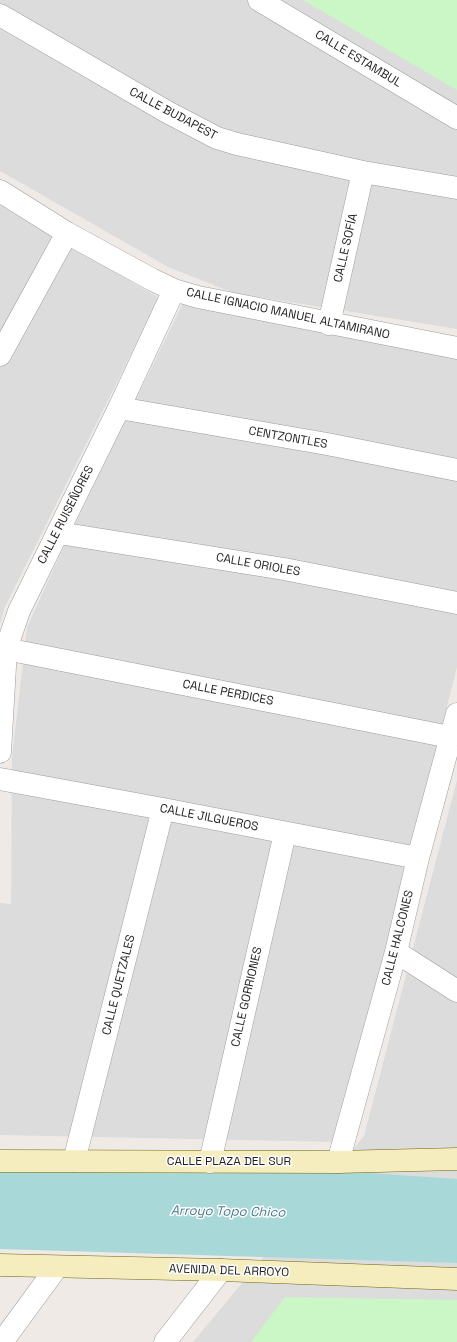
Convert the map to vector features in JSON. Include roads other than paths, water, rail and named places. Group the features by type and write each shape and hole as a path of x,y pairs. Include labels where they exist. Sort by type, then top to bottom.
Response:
{"street":[{"name":"CALLE ESTAMBUL","path":"258,0 457,118"},
{"name":"CALLE BUDAPEST","path":"0,15 169,113 217,138 237,144 363,172 457,188"},
{"name":"CALLE SOFÍA","path":"329,324 363,172"},
{"name":"CALLE IGNACIO MANUEL ALTAMIRANO","path":"0,191 67,233 174,290 198,297 329,324 457,348"},
{"path":"2,348 67,233"},
{"name":"CALLE RUISEÑORES","path":"0,752 6,649 19,611 59,533 174,290"},
{"name":"CENTZONTLES","path":"119,408 327,444 457,470"},
{"name":"CALLE ORIOLES","path":"59,533 284,569 457,603"},
{"name":"CALLE PERDICES","path":"6,649 450,738"},
{"name":"CALLE HALCONES","path":"338,1162 396,952 418,858 457,714"},
{"name":"CALLE JILGUEROS","path":"0,780 163,809 418,858"},
{"name":"CALLE QUETZALES","path":"74,1161 163,809"},
{"name":"CALLE GORRIONES","path":"210,1162 285,833"},
{"path":"396,952 457,991"},
{"name":"CALLE PLAZA DEL SUR","path":"0,1161 338,1162 457,1160"},
{"name":"AVENIDA DEL ARROYO","path":"0,1265 221,1270 457,1279"},
{"path":"2,1342 57,1267"},
{"path":"166,1342 221,1270"}],"water":[{"name":"Arroyo Topo Chico","path":"0,1161 210,1162 457,1179 457,1263 0,1249"}]}
